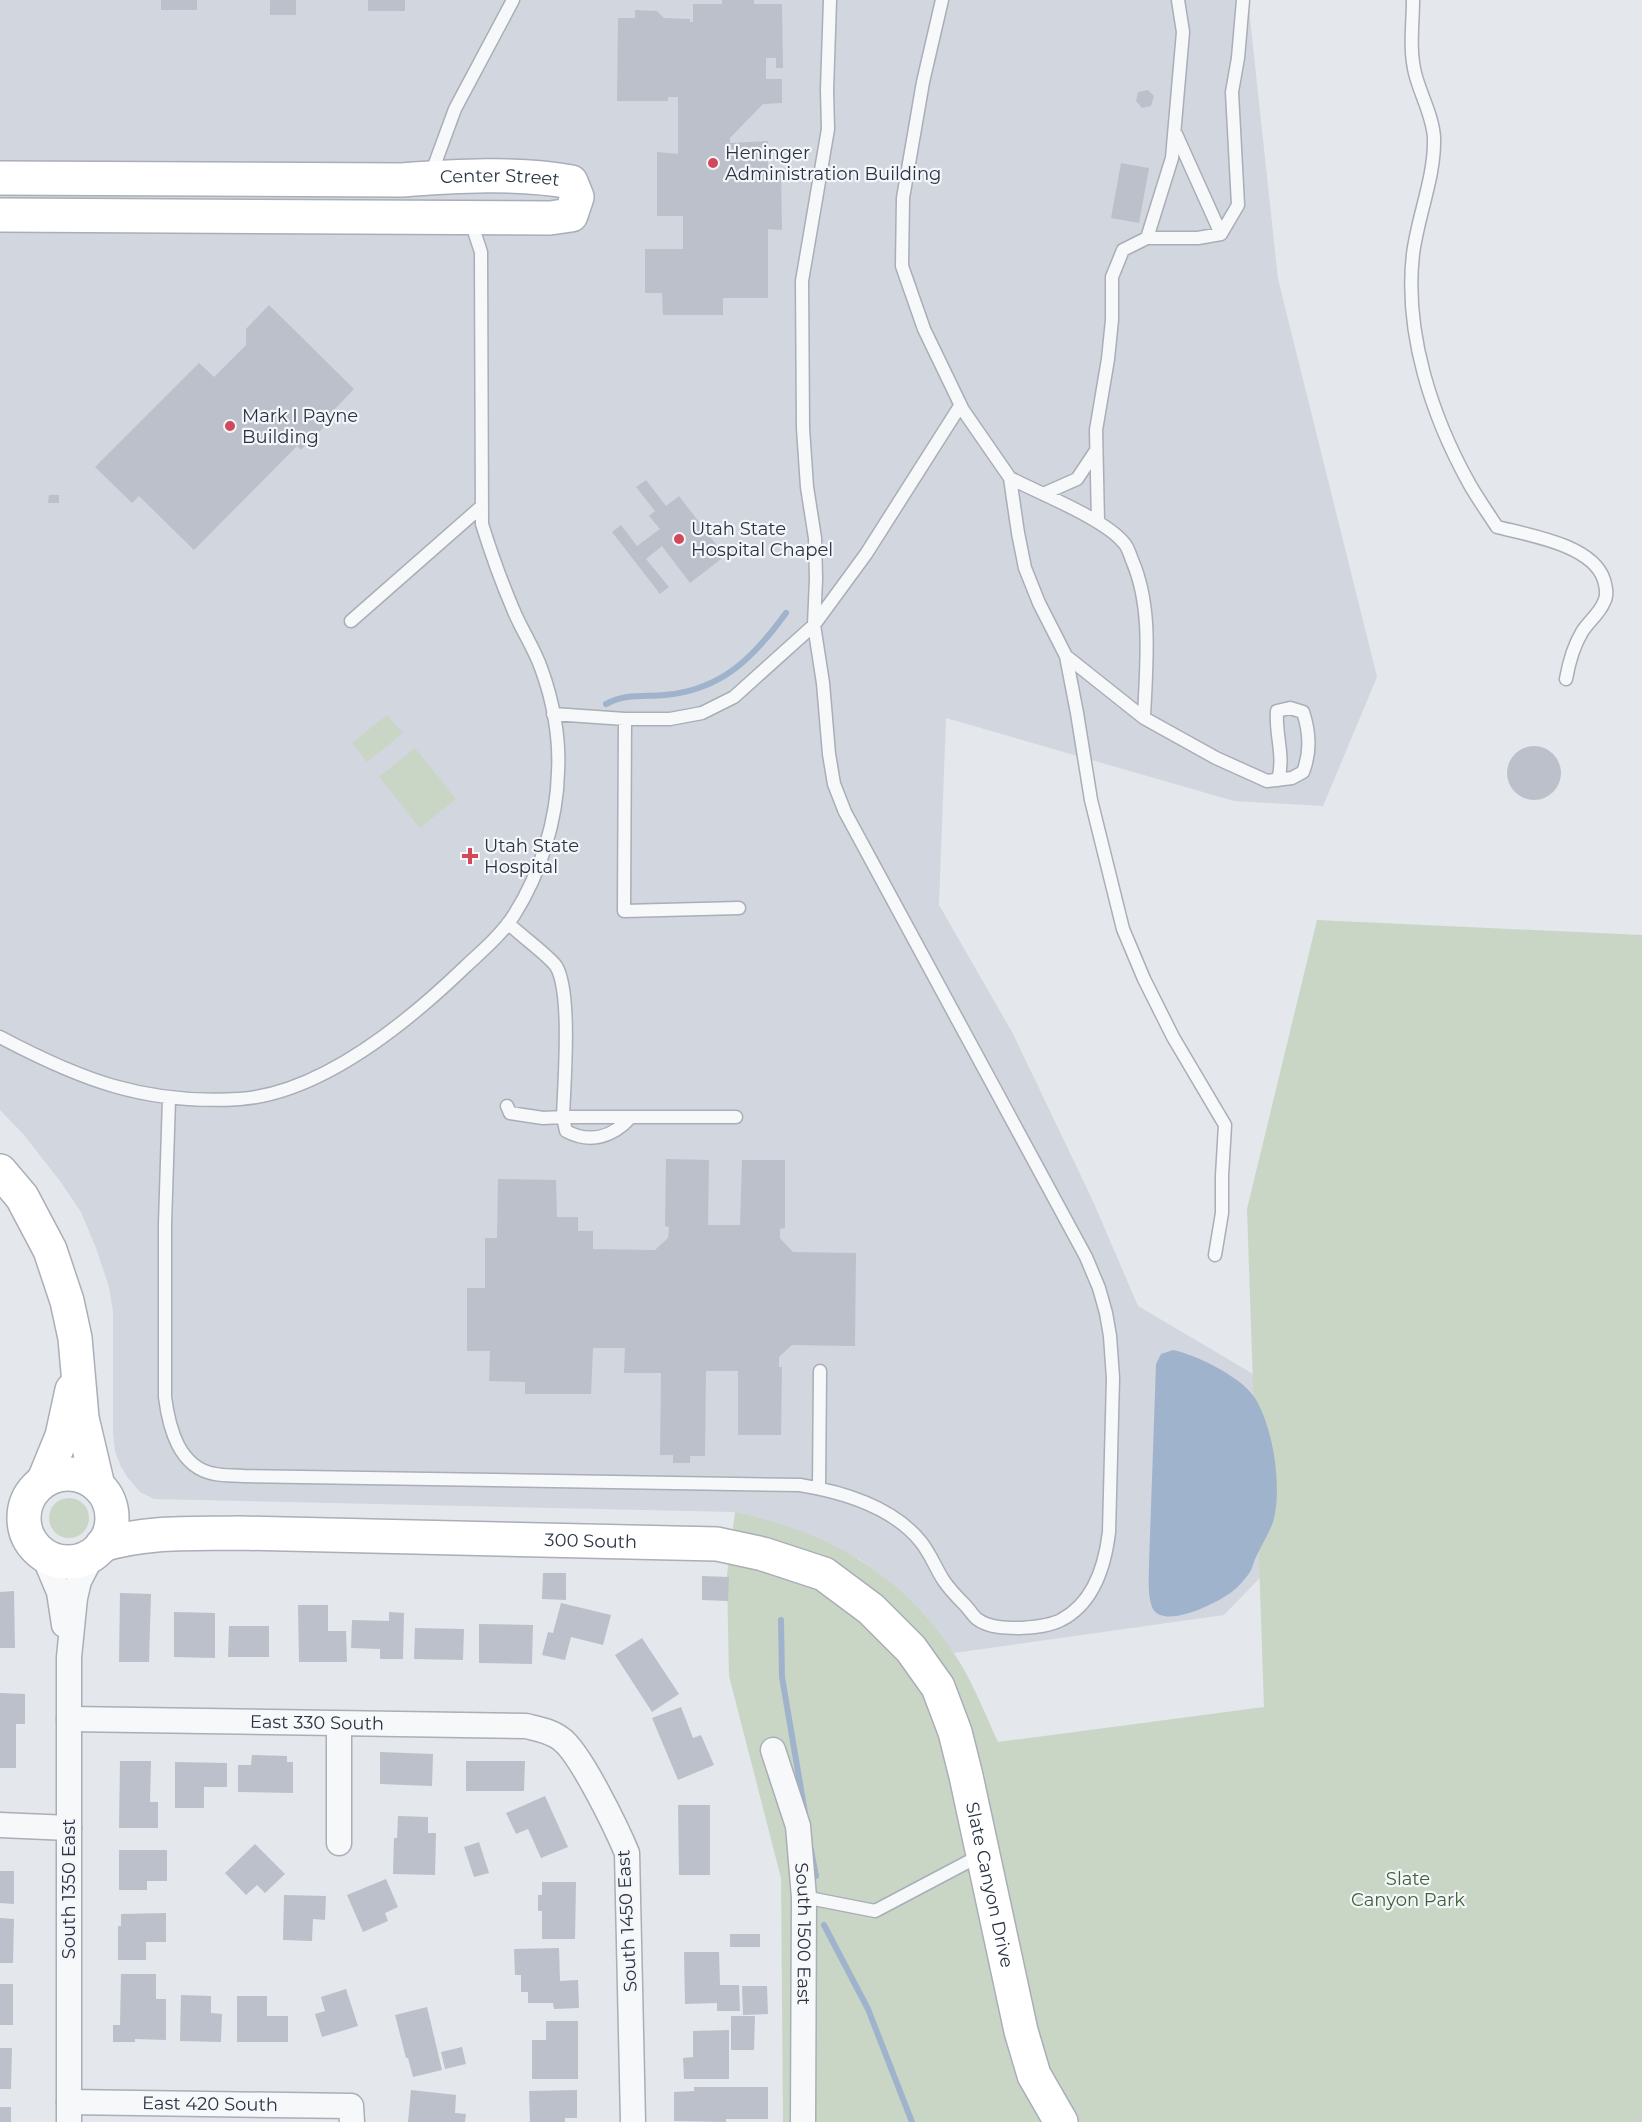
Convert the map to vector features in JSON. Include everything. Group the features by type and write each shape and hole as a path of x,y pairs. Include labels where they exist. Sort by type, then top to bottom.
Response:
{"street":[{"name":"Center Street","path":"0,177 550,178 571,182 577,197 571,215 550,218 0,215"},
{"path":"468,177 470,219"},
{"path":"403,216 416,179"},
{"path":"0,1171 22,1197 50,1250 67,1301 76,1352 82,1418 103,1491 112,1511 112,1525 106,1539 98,1549 85,1558 71,1562 56,1560 40,1551 0,1542"},
{"path":"40,1551 26,1531 24,1517 27,1502 39,1485 62,1436 76,1352"},
{"path":"0,1511 58,1474 87,1477 103,1491"},
{"name":"300 South","path":"103,1491 128,1508 173,1524 239,1533"},
{"name":"300 South","path":"98,1549 120,1539 165,1534 239,1533 717,1544 763,1554 824,1574 871,1609 911,1649"},
{"name":"South 1350 East","path":"69,2112 69,1657 79,1581 98,1549"},
{"name":"South 1350 East","path":"40,1551 59,1592 69,1657"},
{"name":"Slate Canyon Drive","path":"911,1649 938,1687 955,1732 1025,2042 1035,2075 1061,2122"},
{"name":"East 330 South","path":"69,1719 339,1725 526,1726 561,1738"},
{"path":"339,1725 339,1843"},
{"name":"South 1450 East","path":"561,1738 569,1746 592,1784 617,1828 627,1852 633,2122"},
{"name":"South 1500 East","path":"773,1750 798,1826 804,1897 802,2122"},
{"path":"0,1825 69,1828"},
{"name":"East 420 South","path":"69,2112 352,2114"}],"lane":[{"path":"416,179 513,0"},
{"path":"169,1099 165,1224 165,1397 168,1423 176,1443 194,1464 213,1474 800,1485 853,1496 901,1524 921,1542 946,1584 977,1619 996,1627 1040,1626 1060,1621 1075,1611 1098,1581 1106,1557 1109,1532 1113,1378 1110,1336 1099,1288 1086,1257 845,813 834,784 814,625 815,538 807,487 803,428 802,282 828,129 830,0"},
{"path":"942,0 923,82 903,198 902,266 924,329 960,406 1010,478 1025,568 1039,603 1066,656 1091,800 1123,929 1144,979 1173,1037 1225,1125 1222,1213 1215,1255"},
{"path":"1147,238 1172,158 1183,32 1178,0"},
{"path":"1098,522 1096,430 1112,320 1112,277 1123,250 1147,238 1198,238 1221,234 1238,205 1232,92 1238,58 1243,0"},
{"path":"1413,0 1414,69 1434,135 1434,155 1430,179 1420,214 1413,254 1412,310 1418,347 1432,398 1448,442 1470,487 1497,527 1558,544 1579,553 1595,562 1602,573 1607,589 1605,602 1582,632 1571,655 1566,679"},
{"path":"1174,131 1221,234"},
{"path":"0,1037 52,1064 102,1083 169,1099 243,1099 282,1090 321,1075 385,1036 412,1016 483,951 508,923 522,901 546,846 558,773 557,736 541,666 514,612 482,524 481,252 470,219"},
{"path":"553,714 625,719 670,719 702,713 734,697 814,625 866,554 960,406"},
{"path":"1043,494 1077,479 1096,451"},
{"path":"1010,478 1098,522 1125,543 1136,569 1144,604 1146,671 1143,718"},
{"path":"351,621 482,506"},
{"path":"1066,656 1143,718 1267,781 1278,780 1293,778 1303,772 1310,746 1303,712 1290,708 1277,711 1276,727 1282,757 1278,780"},
{"path":"625,719 624,911 739,908"},
{"path":"508,923 555,966 562,981 565,1002 563,1118 566,1131 576,1136 610,1135 621,1129 631,1118"},
{"path":"507,1106 510,1113 563,1118 736,1118"},
{"path":"819,1488 820,1371"},
{"path":"804,1897 875,1911 982,1855"}],"shaded area":[{"name":"Utah State Hospital","path":"0,0 1248,0 1278,279 1377,677 1323,806 1234,801 946,718 939,905 1012,1032 1092,1199 1138,1306 1265,1381 1276,1561 1224,1615 954,1653 916,1606 859,1559 735,1512 154,1499 140,1492 128,1478 115,1451 113,1312 109,1287 96,1248 81,1212 60,1181 24,1135 0,1110"}],"green space":[{"path":"387,715 403,733 367,762 352,743"},
{"path":"415,748 456,799 420,828 379,777"},
{"name":"Slate Canyon Park","path":"1317,920 1642,935 1642,2122 783,2122 781,1878 729,1676 727,1575 735,1512 769,1520 830,1544 859,1560 910,1599 960,1662 998,1742 1264,1707 1247,1209"},
{"path":"69,1498 83,1504 89,1518 83,1532 69,1538 55,1532 49,1518 55,1504"}],"water":[{"path":"1173,1350 1216,1367 1237,1380 1252,1394 1266,1421 1271,1438 1277,1492 1273,1522 1251,1570 1242,1583 1228,1595 1209,1605 1187,1614 1167,1616 1159,1614 1151,1604 1149,1564 1156,1364 1161,1354"}],"building":[{"path":"161,0 197,0 197,10 161,10"},
{"path":"270,0 296,0 296,15 270,15"},
{"path":"368,0 405,0 405,11 368,11"},
{"name":"Heninger Administration Building","path":"722,0 754,0 754,4 782,4 783,68 776,68 776,58 766,58 766,79 782,79 782,103 763,104 730,138 730,143 768,141 768,172 781,172 782,230 768,229 768,298 723,298 723,315 663,315 662,293 645,293 645,249 683,249 683,216 657,216 657,152 678,154 678,97 668,97 668,101 617,101 618,18 635,18 635,10 657,11 664,18 690,19 690,22 693,22 693,4 722,4"},
{"path":"1148,90 1154,96 1151,106 1142,108 1136,101 1138,92"},
{"path":"1121,163 1149,168 1139,223 1111,218"},
{"name":"Mark I Payne Building","path":"269,305 354,389 331,413 335,416 301,450 297,446 194,550 139,496 132,503 95,467 199,363 214,377 246,345 246,329"},
{"name":"Utah State Hospital Chapel","path":"646,480 666,506 679,496 725,556 690,583 662,546 646,559 669,587 660,594 612,532 621,525 637,546 660,529 649,516 655,511 636,487"},
{"path":"49,495 59,495 59,503 48,503"},
{"path":"1534,746 1544,748 1553,754 1559,763 1561,773 1559,783 1553,792 1544,798 1534,800 1524,798 1515,792 1509,783 1507,773 1509,763 1515,754 1524,748"},
{"path":"666,1159 709,1160 708,1225 740,1225 742,1160 785,1160 785,1228 780,1229 780,1238 793,1252 856,1253 855,1346 792,1345 779,1357 779,1367 782,1367 781,1435 738,1435 738,1371 706,1371 705,1456 690,1456 690,1463 673,1463 673,1455 660,1455 661,1373 624,1373 625,1348 593,1348 591,1394 525,1394 525,1382 489,1381 490,1351 467,1351 467,1288 485,1288 485,1238 497,1238 498,1179 556,1180 557,1217 578,1217 578,1231 593,1231 593,1249 655,1250 668,1238 669,1227 665,1226"},
{"path":"543,1573 566,1573 566,1600 542,1599"},
{"path":"702,1576 729,1577 728,1601 702,1600"},
{"path":"14,1591 15,1648 0,1648 0,1592"},
{"path":"120,1593 151,1594 149,1662 119,1662"},
{"path":"561,1603 611,1615 603,1645 571,1637 565,1660 542,1655 548,1632 553,1633"},
{"path":"298,1605 328,1605 328,1631 346,1631 347,1662 299,1662"},
{"path":"174,1612 215,1613 215,1658 174,1657"},
{"path":"389,1612 404,1613 403,1659 380,1659 380,1649 351,1648 352,1620 389,1621"},
{"path":"479,1624 533,1625 532,1664 479,1663"},
{"path":"229,1626 269,1626 269,1657 228,1657"},
{"path":"415,1628 464,1629 463,1660 414,1659"},
{"path":"642,1638 679,1694 652,1712 615,1655"},
{"path":"0,1693 25,1694 25,1724 16,1724 16,1768 0,1768"},
{"path":"681,1707 693,1738 701,1735 714,1765 678,1780 652,1718"},
{"path":"380,1752 433,1754 432,1786 380,1784"},
{"path":"252,1755 287,1756 287,1762 293,1762 293,1793 238,1792 238,1765 251,1765"},
{"path":"120,1761 151,1761 150,1802 158,1802 158,1828 119,1828"},
{"path":"466,1761 525,1761 524,1791 466,1791"},
{"path":"175,1762 227,1763 227,1787 204,1787 204,1808 175,1808"},
{"path":"545,1796 568,1847 541,1858 528,1829 516,1834 506,1813"},
{"path":"678,1805 710,1805 710,1875 679,1875"},
{"path":"398,1816 428,1817 428,1833 436,1833 435,1875 393,1874 394,1838 397,1838"},
{"path":"479,1842 489,1873 474,1877 464,1847"},
{"path":"255,1844 285,1874 265,1893 257,1885 246,1895 225,1873"},
{"path":"119,1850 167,1850 167,1881 147,1881 147,1890 119,1890"},
{"path":"0,1871 14,1871 14,1904 0,1903"},
{"path":"386,1879 398,1907 385,1913 388,1921 363,1932 347,1895"},
{"path":"542,1882 576,1882 575,1939 542,1939 542,1911 538,1911 538,1895 542,1895"},
{"path":"284,1895 326,1896 325,1920 313,1919 312,1941 283,1940"},
{"path":"166,1913 166,1942 146,1942 146,1960 118,1960 118,1926 121,1926 121,1914"},
{"path":"0,1918 14,1919 13,1963 0,1963"},
{"path":"730,1934 760,1934 760,1947 730,1947"},
{"path":"559,1948 560,1981 578,1980 579,2008 554,2009 553,2003 528,2003 528,1992 521,1992 521,1975 515,1975 514,1949"},
{"path":"684,1952 719,1952 720,1985 739,1985 740,2011 717,2011 717,2003 685,2004"},
{"path":"121,1974 156,1974 156,1999 166,1999 166,2040 135,2039 135,2042 113,2042 113,2025 120,2025"},
{"path":"0,1984 13,1984 13,2025 0,2025"},
{"path":"742,1986 767,1986 768,2014 743,2015"},
{"path":"346,1989 358,2026 322,2037 315,2014 325,2011 321,1997"},
{"path":"181,1995 211,1996 211,2013 222,2014 221,2042 180,2041"},
{"path":"237,1996 267,1996 267,2016 288,2016 288,2042 237,2042"},
{"path":"427,2007 442,2070 413,2077 395,2015"},
{"path":"731,2016 755,2016 754,2050 731,2050"},
{"path":"546,2021 578,2021 578,2079 532,2079 532,2040 546,2040"},
{"path":"729,2030 729,2079 684,2079 683,2058 693,2057 693,2031"},
{"path":"462,2047 466,2064 445,2069 441,2052"},
{"path":"0,2048 12,2048 11,2089 0,2089"},
{"path":"694,2087 768,2087 768,2119 726,2119 726,2122 674,2121 674,2092 694,2091"},
{"path":"411,2090 456,2095 455,2113 466,2114 465,2122 408,2122"},
{"path":"577,2090 577,2118 565,2118 565,2122 530,2122 529,2091"},
{"path":"0,2107 11,2107 11,2122 0,2122"}],"waterway":[{"path":"606,704 628,697 685,692 720,678 749,657 786,613"},
{"path":"781,1620 782,1677 805,1813"},
{"path":"811,1850 816,1876"},
{"path":"824,1925 868,2009 912,2122"}],"place":[{"name":"Heninger Administration Building","path":"713,163"},
{"name":"Mark I Payne Building","path":"230,426"},
{"name":"Utah State Hospital Chapel","path":"679,539"},
{"name":"Utah State Hospital","path":"470,856"}]}
